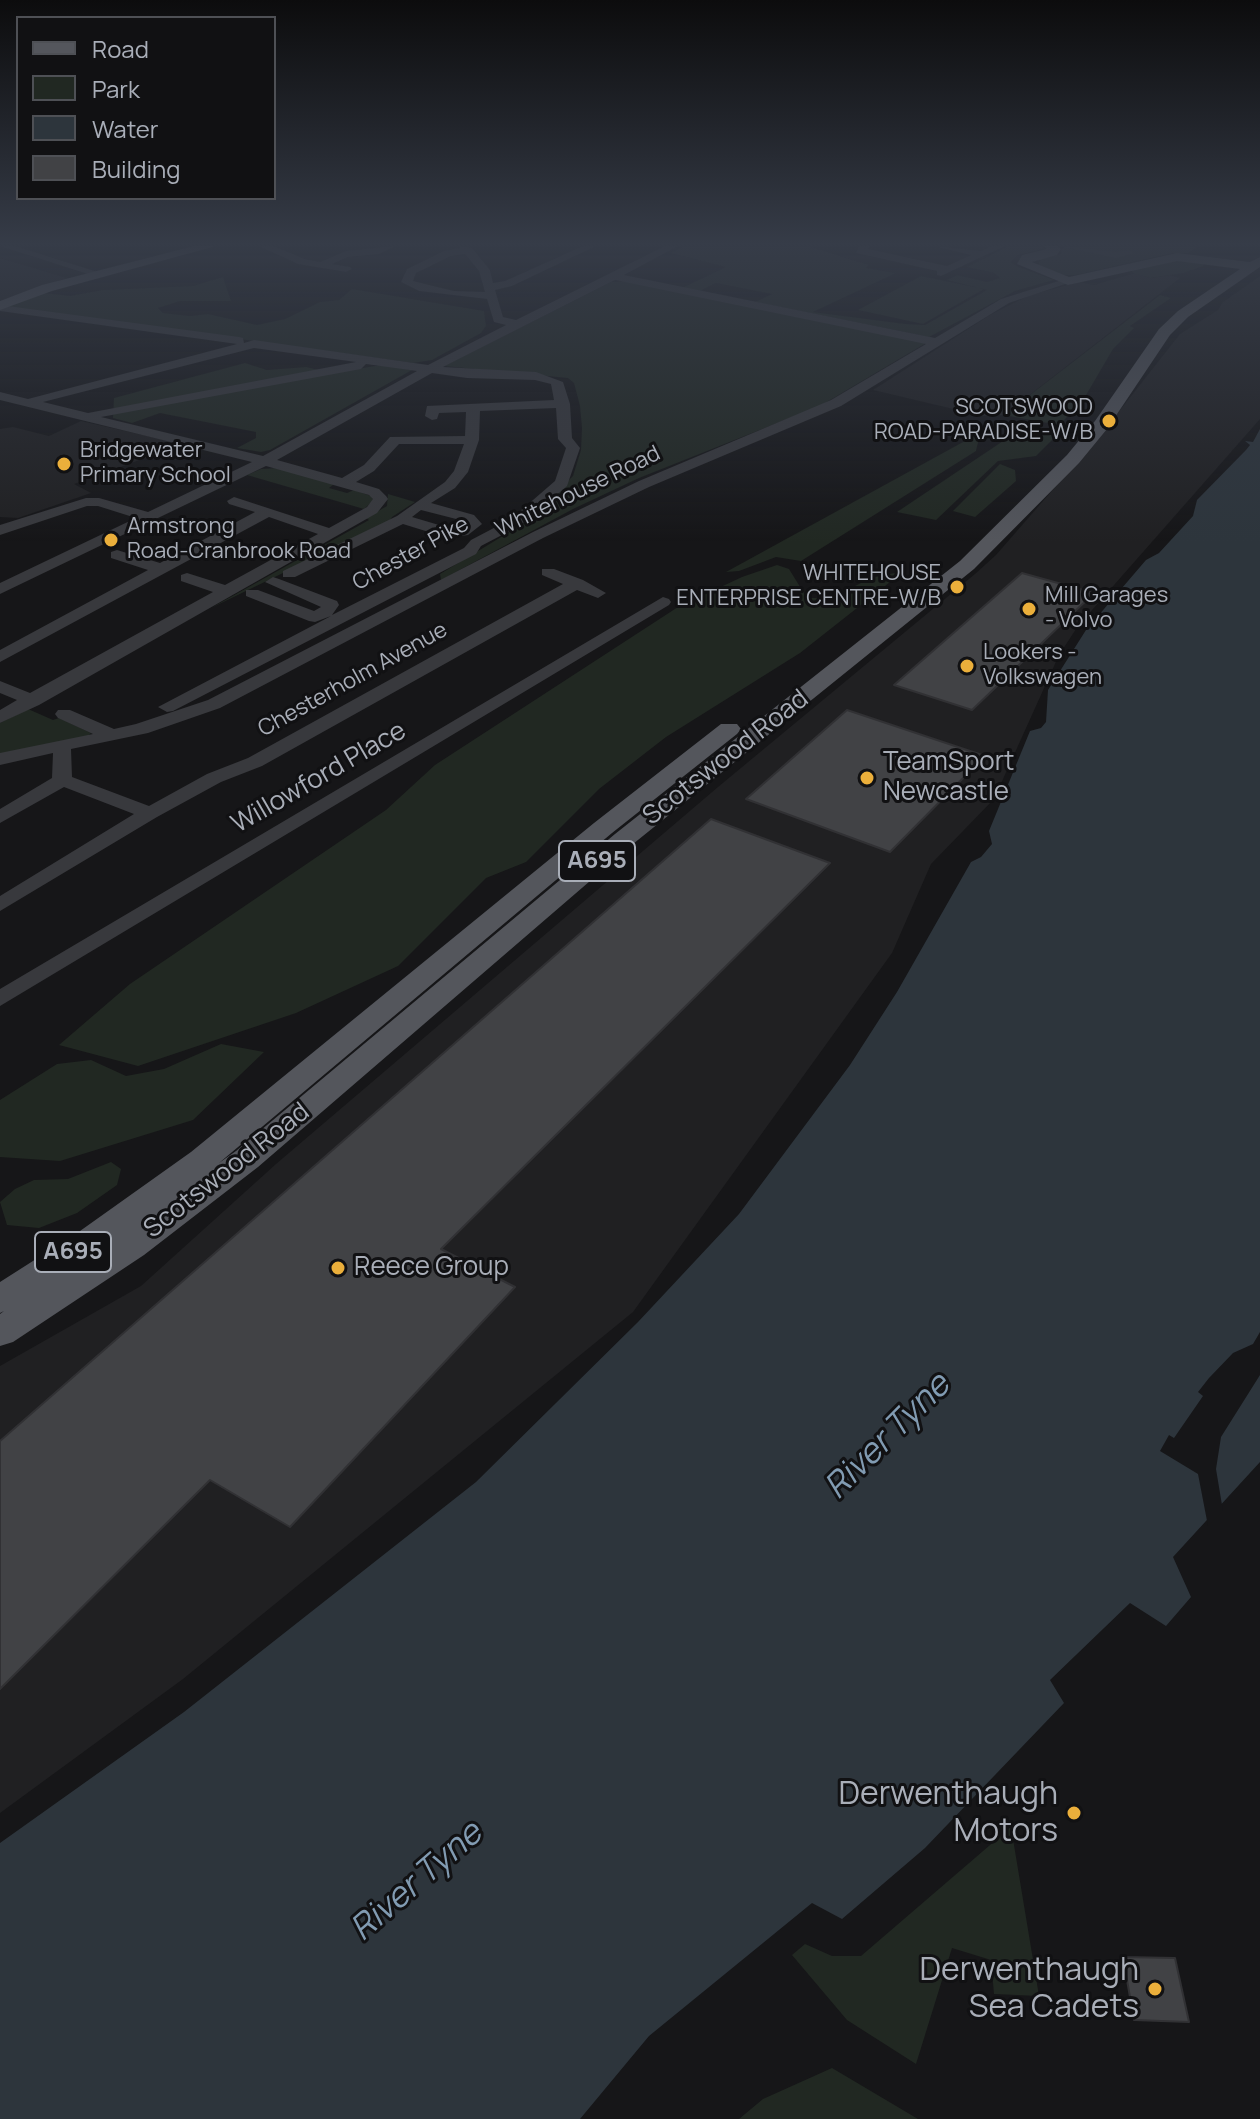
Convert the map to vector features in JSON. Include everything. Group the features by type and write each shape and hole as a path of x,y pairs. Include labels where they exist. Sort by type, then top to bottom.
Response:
{"main road":[{"name":"Scotswood Road","path":"0,1299 92,1240 202,1160 625,810 934,568 1006,504 1057,453 1078,428 1133,345"},
{"name":"Scotswood Road","path":"0,1332 132,1246 247,1159 624,839 967,565 1073,459 1101,425 1155,345"}],"street":[{"path":"0,412 47,396 250,345"},
{"path":"261,345 481,375 552,378 557,382 563,404 438,412"},
{"path":"0,589 265,461 475,345"},
{"name":"Whitehouse Road","path":"0,759 114,736 172,720 214,704 538,535 644,484 836,403 931,345"},
{"path":"180,349 211,354"},
{"path":"84,416 357,367 375,360"},
{"path":"0,396 344,483 379,494 380,503 229,592 0,717"},
{"name":"Chester Pike","path":"172,720 162,710 470,551 488,536 516,522 562,483 573,448 565,439 563,404"},
{"path":"169,625 214,611 402,519 450,485 461,472 472,440 473,408"},
{"path":"344,483 369,468 395,440 472,440"},
{"path":"234,501 331,534"},
{"path":"4,526 86,502 99,502 147,516"},
{"path":"402,519 448,533 463,532 474,524 469,518 420,505"},
{"path":"0,657 268,511"},
{"path":"117,555 161,569"},
{"path":"548,572 598,593"},
{"path":"187,578 229,592"},
{"path":"252,593 315,617 326,612 331,605 273,582"},
{"name":"Chesterholm Avenue","path":"0,905 150,813 214,778 255,762 577,583"},
{"name":"Willowford Place","path":"0,999 663,602"},
{"path":"0,686 33,701"},
{"path":"64,714 114,736"},
{"path":"62,748 62,780"},
{"path":"62,780 150,813"},
{"path":"0,817 62,780"}],"shaded area":[{"path":"943,345 1094,345 1004,415 983,416 873,390"},
{"path":"1171,345 1260,345 1260,419 1078,626 1059,655 994,799 931,864 892,953 633,1312 183,1679 0,1813 0,1366 141,1286 276,1164 718,787 975,574 996,555 1098,438"},
{"name":"Bridgewater Primary School","path":"81,421 183,444 74,484 91,493 18,518 0,517 0,429 13,427 49,436"}],"green space":[{"path":"282,345 459,345 432,360 413,363"},
{"path":"486,345 923,345 820,406 639,478 573,509 441,580 440,574 526,522 573,476 581,450 582,428 574,383 568,378 444,366"},
{"path":"1095,345 1117,345 1082,402 1064,420 1064,426 1004,415"},
{"path":"245,363 267,370 306,367 332,373 381,365 412,370 270,450 261,452 237,448 256,438 256,432 160,413 132,423 113,418 114,398"},
{"path":"1027,425 1059,433 1036,456 998,461 936,520 897,512"},
{"path":"974,436 979,438 976,451 801,561 776,557 739,571 726,572"},
{"path":"1000,464 1015,470 1016,481 975,517 953,511"},
{"path":"277,468 334,484 329,488 347,493 354,490 374,500 364,509 247,475 261,469"},
{"path":"388,494 415,502 390,521 211,608 369,520 366,518 387,506"},
{"path":"777,565 789,569 807,598 831,598 871,578 904,571 800,653 666,737 599,789 526,862 486,878 398,966 296,1013 138,1066 59,1045 130,984 386,810 435,765 678,607 742,577"},
{"path":"28,709 53,720 59,718 91,733 87,737 0,754 0,723"},
{"path":"221,1044 264,1052 193,1120 60,1161 0,1157 0,1100 57,1064 91,1060 126,1076 164,1069"},
{"path":"111,1162 121,1169 117,1185 77,1213 39,1228 7,1225 0,1202 15,1189 34,1180 68,1179"},
{"path":"1011,1827 1039,1996 994,1994 991,1960 952,1948 916,2064 847,2020 792,1955 805,1944 832,1956 861,1956"},
{"path":"832,2068 918,2119 739,2119 763,2099"}],"water":[{"name":"River Tyne","path":"1260,429 1260,1462 1173,1557 1191,1597 1166,1626 1130,1603 1050,1680 1064,1703 925,1848 842,1919 812,1903 649,2036 580,2119 0,2119 0,1843 184,1712 476,1482 638,1322 739,1214 850,1065 897,992 971,862 981,857 992,844 989,831 1030,731 1041,728 1046,722 1048,690 1086,630 1146,560 1159,553 1193,516 1197,500 1246,450 1250,445 1245,441 1253,442"}],"pier":[{"path":"1260,1332 1260,1375 1221,1437 1216,1469 1223,1511 1208,1526 1198,1474 1160,1451 1169,1435 1174,1438 1203,1396 1198,1392 1209,1378 1233,1353 1253,1344"}],"building":[{"path":"1022,573 1094,593 972,710 894,685"},
{"name":"TeamSport Newcastle","path":"847,710 985,756 890,852 746,799"},
{"name":"Reece Group","path":"711,819 830,863 441,1249 515,1287 290,1527 210,1480 0,1689 0,1441"},
{"name":"Derwenthaugh Sea Cadets","path":"1123,1957 1175,1958 1189,2022 1134,2020"}],"place":[{"name":"SCOTSWOOD ROAD-PARADISE-W/B","path":"1109,421"},
{"name":"Bridgewater Primary School","path":"64,464"},
{"name":"Armstrong Road-Cranbrook Road","path":"111,540"},
{"name":"WHITEHOUSE ENTERPRISE CENTRE-W/B","path":"957,587"},
{"name":"Mill Garages - Volvo","path":"1029,609"},
{"name":"Lookers - Volkswagen","path":"967,666"},
{"name":"TeamSport Newcastle","path":"867,778"},
{"name":"Reece Group","path":"338,1268"},
{"name":"Derwenthaugh Motors","path":"1074,1813"},
{"name":"Derwenthaugh Sea Cadets","path":"1155,1989"}]}
